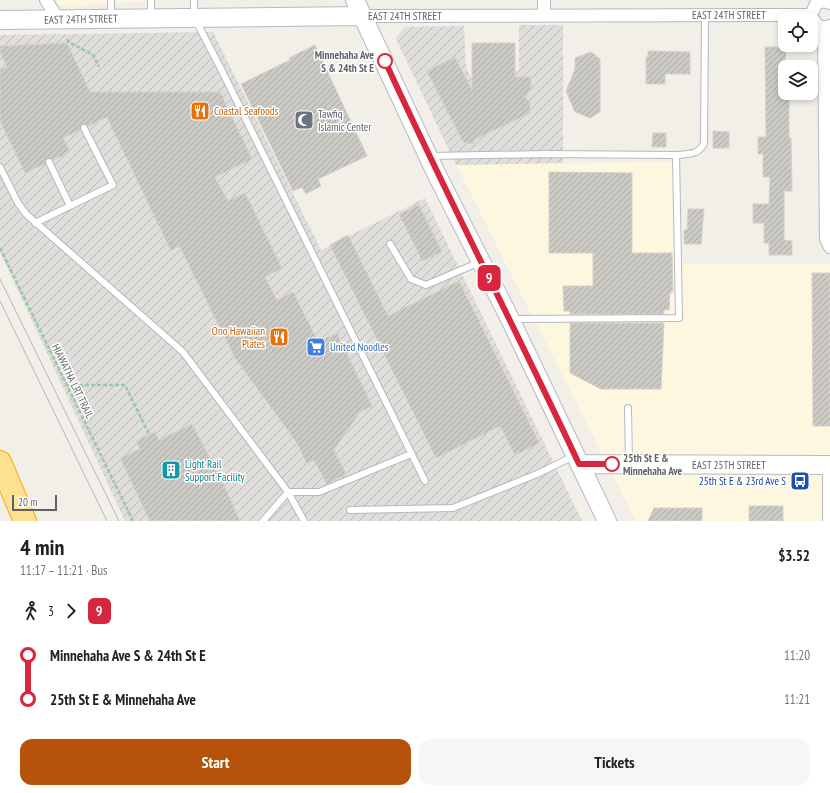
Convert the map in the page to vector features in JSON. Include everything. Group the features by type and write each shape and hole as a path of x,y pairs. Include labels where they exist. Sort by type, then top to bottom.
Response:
{"highway":[{"path":"0,462 25,521"},
{"path":"0,496 12,521"}],"street":[{"path":"46,0 58,19"},
{"path":"355,0 429,156 510,319 607,521"},
{"path":"544,0 544,16"},
{"path":"812,12 813,7 826,1"},
{"name":"EAST 24TH STREET","path":"0,20 151,18 194,9 363,16 778,15"},
{"path":"827,27 826,240 830,246"},
{"name":"EAST 25TH STREET","path":"577,460 629,464 829,465"},
{"path":"829,465 829,521"}],"lane":[{"path":"111,0 111,18"},
{"path":"151,0 151,18"},
{"path":"194,9 220,67 425,481"},
{"path":"429,156 546,154 676,155 695,153 701,149 704,143 705,15"},
{"path":"35,223 113,185 84,128"},
{"path":"510,319 679,318 676,155"},
{"path":"49,162 70,206"},
{"path":"0,167 18,203 26,214 183,352 288,492 304,521"},
{"path":"390,244 411,279 426,285 481,261"},
{"path":"628,408 629,464"},
{"path":"263,521 288,492 319,492 411,454"},
{"path":"350,510 453,508 537,474 577,460"}],"path":[{"path":"67,39 69,42 93,55 99,67"},
{"name":"HIAWATHA LRT TRAIL","path":"0,248 133,521"},
{"path":"66,385 125,385 149,434"}],"shaded area":[{"path":"56,0 177,0 99,3 71,8 61,5"},
{"path":"519,25 563,25 563,163 456,165 396,39 397,36 405,27 464,26 466,66 473,83 519,70"},
{"path":"213,32 321,250 425,198 582,521 125,521 0,252 0,35"},
{"path":"674,162 679,264 830,264 830,521 636,521 456,165"}],"building":[{"path":"67,43 90,92 220,92 252,159 215,177 228,201 245,193 282,268 265,277 277,300 293,292 318,342 337,333 372,406 360,412 334,450 346,474 327,484 314,460 307,464 297,443 235,358 179,246 171,251 107,117 88,126 82,124 80,130 63,138 70,152 53,160 47,158 45,164 25,173 0,121 0,70 7,67 0,52 0,46"},
{"path":"472,43 515,43 515,77 531,77 531,87 525,98 530,102 530,113 475,139 473,144 463,142 427,71 455,57 472,90"},
{"name":"Tawfiq Islamic Center","path":"315,45 367,156 318,179 321,186 306,194 302,187 293,191 241,84 290,60 289,58"},
{"path":"765,47 778,47 778,52 786,52 785,60 778,60 778,100 789,100 789,138 791,138 792,191 784,191 784,240 792,241 792,255 769,255 769,243 764,243 764,223 753,223 753,204 769,204 770,177 763,177 763,154 758,154 758,137 766,137"},
{"path":"648,51 690,52 690,74 665,74 665,84 646,84 646,57 648,57"},
{"path":"591,52 600,59 600,112 590,118 575,112 566,91 575,69 575,58"},
{"path":"713,131 729,132 729,148 713,148"},
{"path":"653,133 666,133 666,147 652,147"},
{"path":"549,172 632,173 632,253 672,253 673,292 670,293 669,310 664,310 664,314 570,314 570,311 564,311 563,286 593,286 593,253 549,253"},
{"path":"419,205 442,252 422,261 399,214"},
{"path":"688,209 704,209 701,244 684,244 684,230 687,230"},
{"path":"348,235 388,316 459,281 539,443 515,455 500,426 436,458 330,245"},
{"path":"812,273 830,273 830,426 813,426"},
{"path":"570,323 664,323 661,389 601,389 570,373"},
{"name":"Light Rail Support Facility","path":"192,424 222,481 240,521 150,521 120,458 140,449 136,441 155,432 159,440"},
{"path":"749,506 783,506 783,521 749,521"},
{"path":"654,508 702,508 702,521 648,521"}],"tram line":[{"path":"0,279 119,521"},
{"path":"0,301 107,521"}],"bus line":[{"name":"9","path":"385,61 435,170 510,319 579,464 612,464"}],"place":[{"name":"Minnehaha Ave S & 24th St E","path":"385,61"},
{"name":"Coastal Seafoods","path":"200,111"},
{"name":"Tawfiq Islamic Center","path":"304,120"},
{"name":"Ono Hawaiian Plates","path":"279,337"},
{"name":"United Noodles","path":"316,347"},
{"name":"25th St E & Minnehaha Ave","path":"612,464"},
{"name":"Light Rail Support Facility","path":"171,470"},
{"name":"25th St E & 23rd Ave S","path":"800,481"}]}
